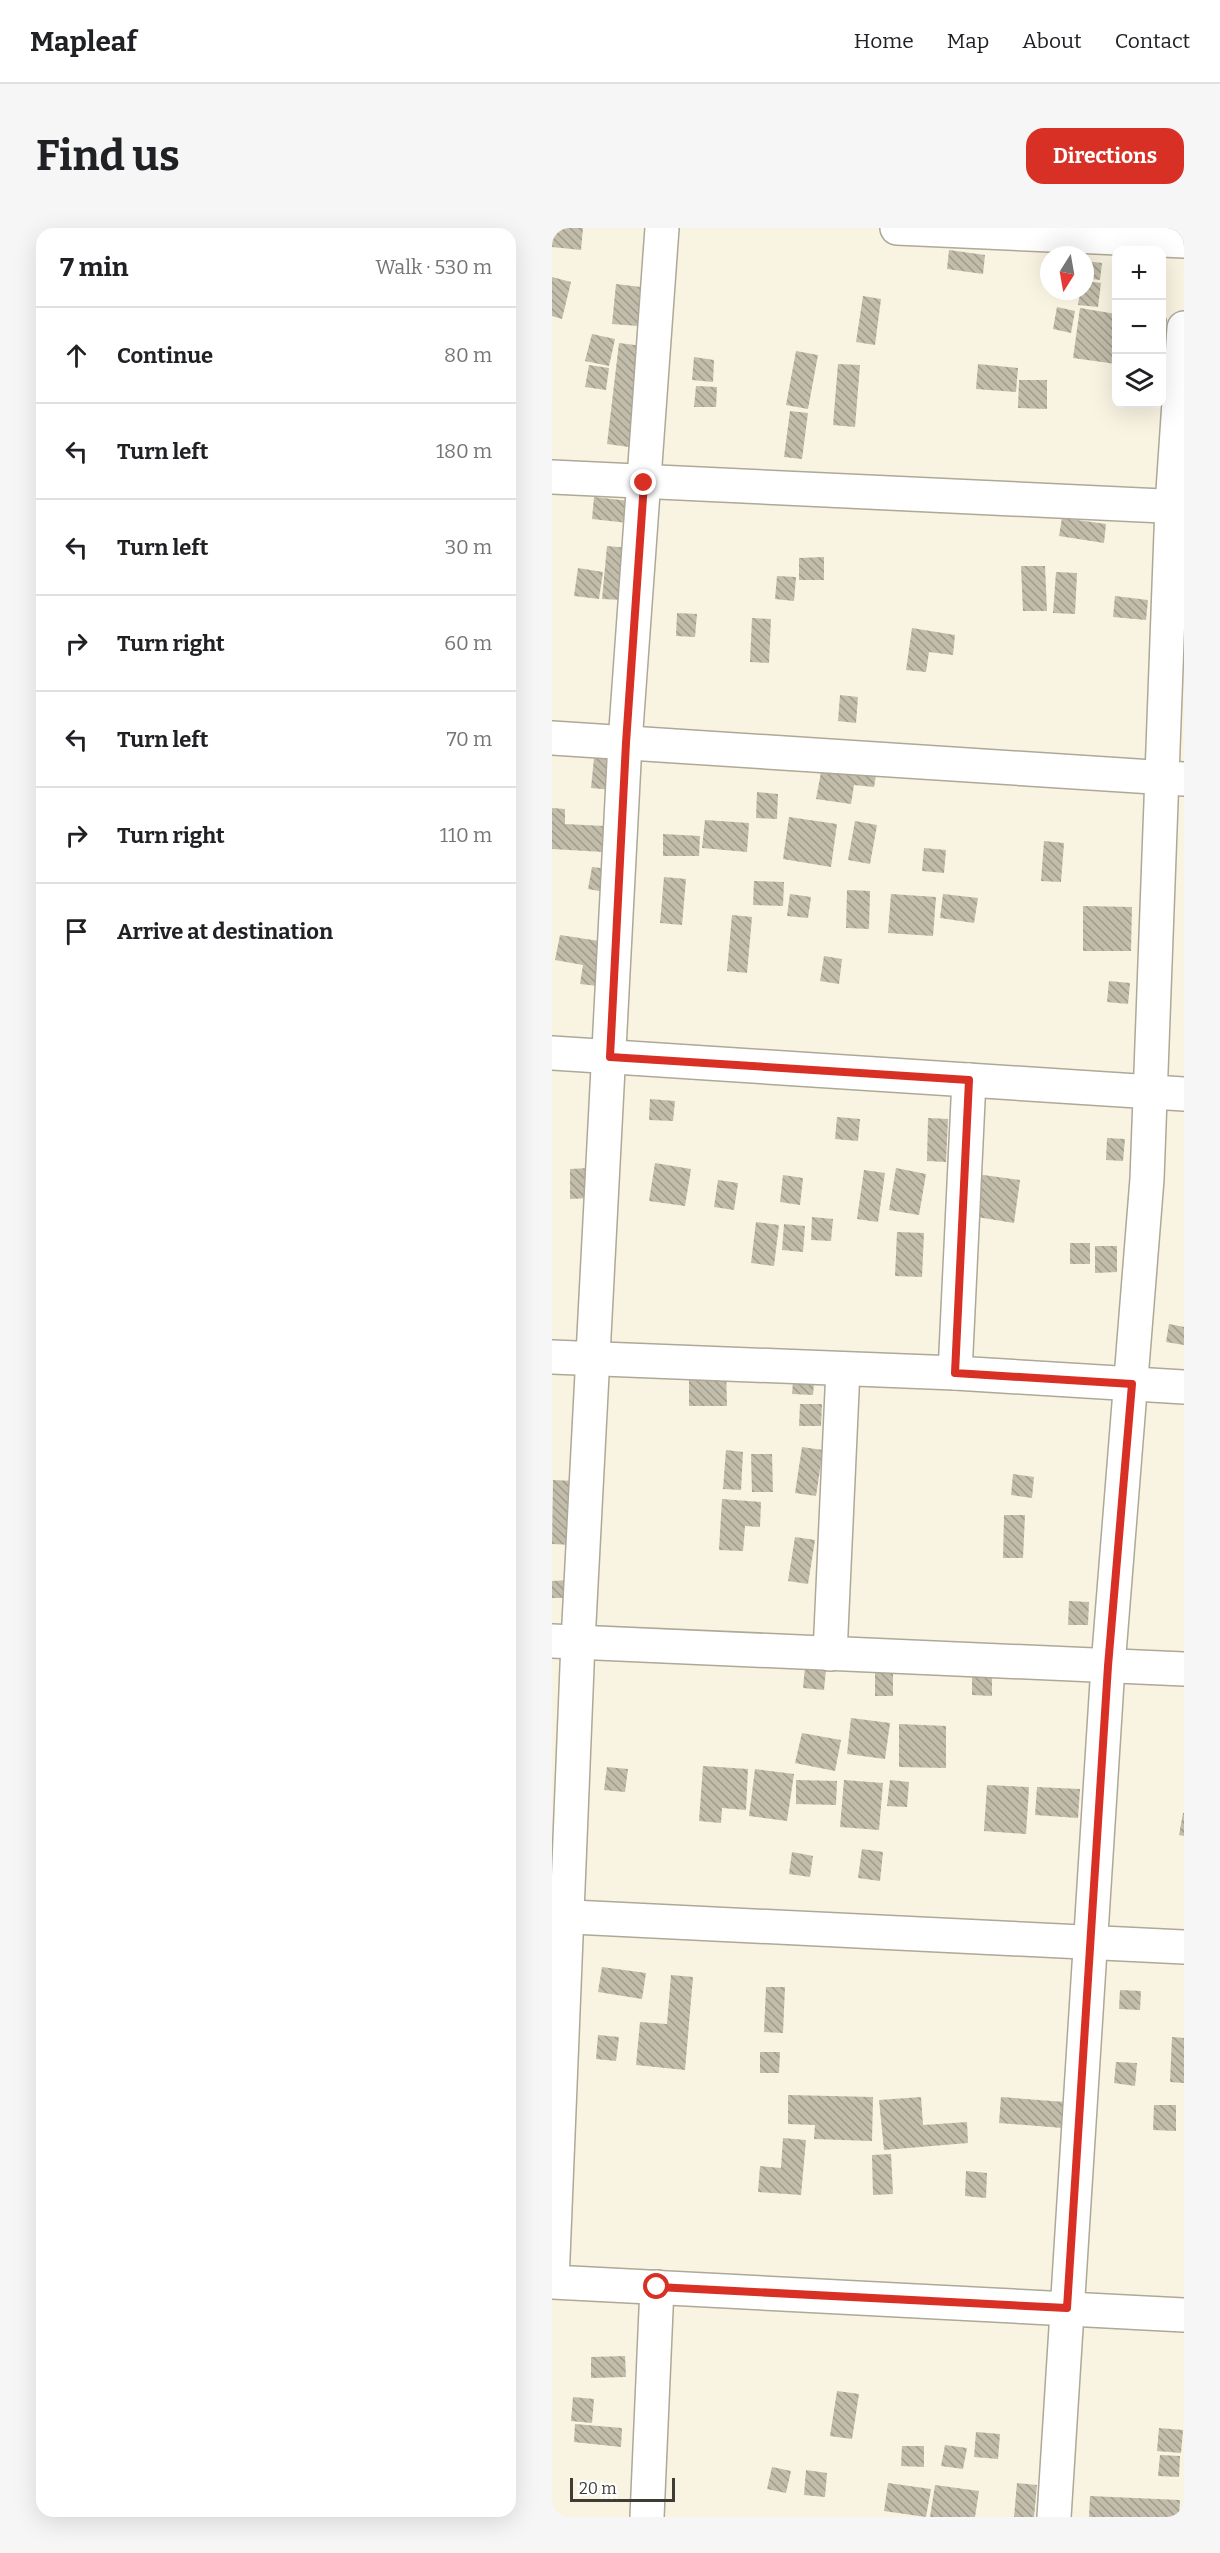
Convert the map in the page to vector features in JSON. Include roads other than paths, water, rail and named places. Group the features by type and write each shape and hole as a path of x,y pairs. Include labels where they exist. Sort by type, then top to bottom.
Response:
{"street":[{"path":"662,228 626,743 595,1361 565,1642 552,2282 1184,2314"},
{"path":"897,228 1184,241"},
{"path":"1054,2517 1108,1666 1132,1384 1172,778 1184,328"},
{"path":"552,477 1178,507"},
{"path":"552,738 1172,778"},
{"path":"552,1053 1184,1094"},
{"path":"955,1373 969,1080"},
{"path":"552,1357 595,1361 955,1373 1184,1387"},
{"path":"830,1654 843,1369"},
{"path":"565,1642 1184,1669"},
{"path":"560,1916 1184,1947"},
{"path":"646,2517 657,2287"}]}
